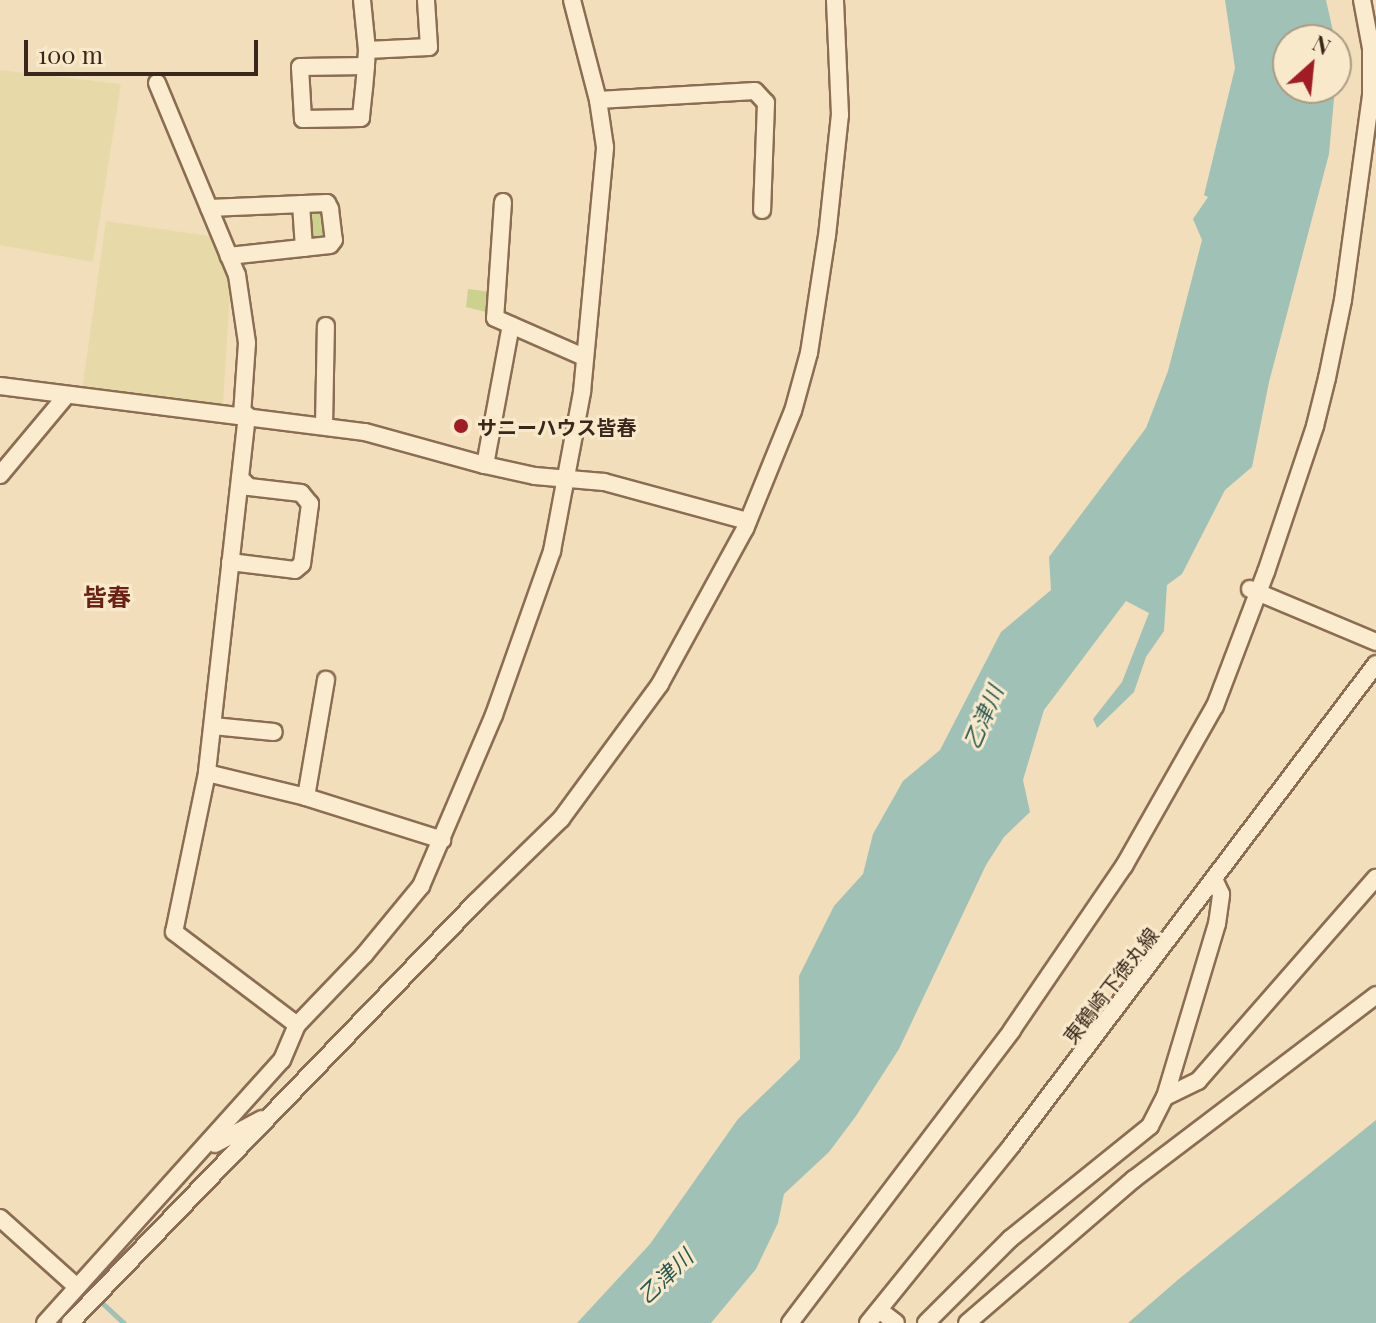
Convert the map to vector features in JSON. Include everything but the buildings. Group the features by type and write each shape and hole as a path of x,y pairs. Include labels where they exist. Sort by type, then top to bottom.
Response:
{"street":[{"path":"362,0 366,58 361,118 303,119 300,67 366,58 429,47 426,0"},
{"path":"45,1323 206,1148 282,1060 297,1025 365,954 421,886 442,840 535,606 552,551 566,479 584,357 604,173 598,100 572,0"},
{"path":"70,1323 561,819 660,684 748,521 800,414 838,130 839,30 835,0"},
{"path":"790,1323 1012,1030 1124,866 1215,706 1253,591 1315,426 1343,300 1371,96 1371,48 1362,0"},
{"path":"157,83 237,275 245,318 247,358 240,478 213,726 207,773 174,932 297,1025"},
{"path":"598,100 755,91 766,103 762,210"},
{"path":"503,202 495,318 584,357"},
{"path":"209,208 327,203 334,240 330,245 229,256"},
{"path":"301,204 304,248"},
{"path":"485,465 511,325"},
{"path":"324,426 326,326"},
{"path":"0,386 365,432 485,465 566,479 604,482 748,521"},
{"path":"0,475 67,395"},
{"path":"230,562 295,570 302,564 310,504 301,493 249,487 240,478"},
{"path":"1253,591 1376,642"},
{"name":"東鶴崎下徳丸線","path":"873,1316 1012,1145 1215,881 1376,664"},
{"path":"306,797 326,680"},
{"path":"213,726 274,732"},
{"path":"207,773 306,797 442,840"},
{"path":"1165,1097 1198,1081 1376,878"},
{"path":"926,1323 1010,1239 1150,1126 1165,1097 1217,924 1221,894 1215,881"},
{"path":"967,1323 1134,1179 1376,995"},
{"path":"206,1148 274,1113"},
{"path":"0,1218 77,1287"},
{"path":"873,1316 896,1323"}],"shaded area":[{"path":"0,70 121,84 93,262 0,245"},
{"path":"106,221 216,237 231,275 223,404 82,390"}],"green space":[{"path":"310,208 325,211 329,239 312,242 307,238"},
{"path":"468,289 491,292 490,313 466,307"}],"water":[{"name":"乙津川","path":"1225,0 1326,0 1331,24 1272,24 1272,104 1334,104 1329,154 1269,382 1252,467 1225,490 1182,574 1167,585 1164,631 1146,657 1134,692 1097,728 1093,719 1122,682 1149,613 1126,601 1044,710 1023,780 1030,812 1004,837 986,865 899,1049 856,1116 829,1152 784,1194 778,1223 756,1269 711,1323 577,1323 650,1244 738,1119 800,1059 799,976 834,906 863,874 873,834 903,781 940,750 1001,632 1051,590 1049,557 1146,428 1168,371 1202,240 1193,219 1208,197 1204,195 1235,68"},
{"path":"1376,1120 1376,1323 1128,1323 1180,1278"}],"waterway":[{"path":"99,1300 124,1323"}],"place":[{"name":"サニーハウス皆春","path":"461,426"}],"district":[{"name":"皆春","path":"107,597"}]}
